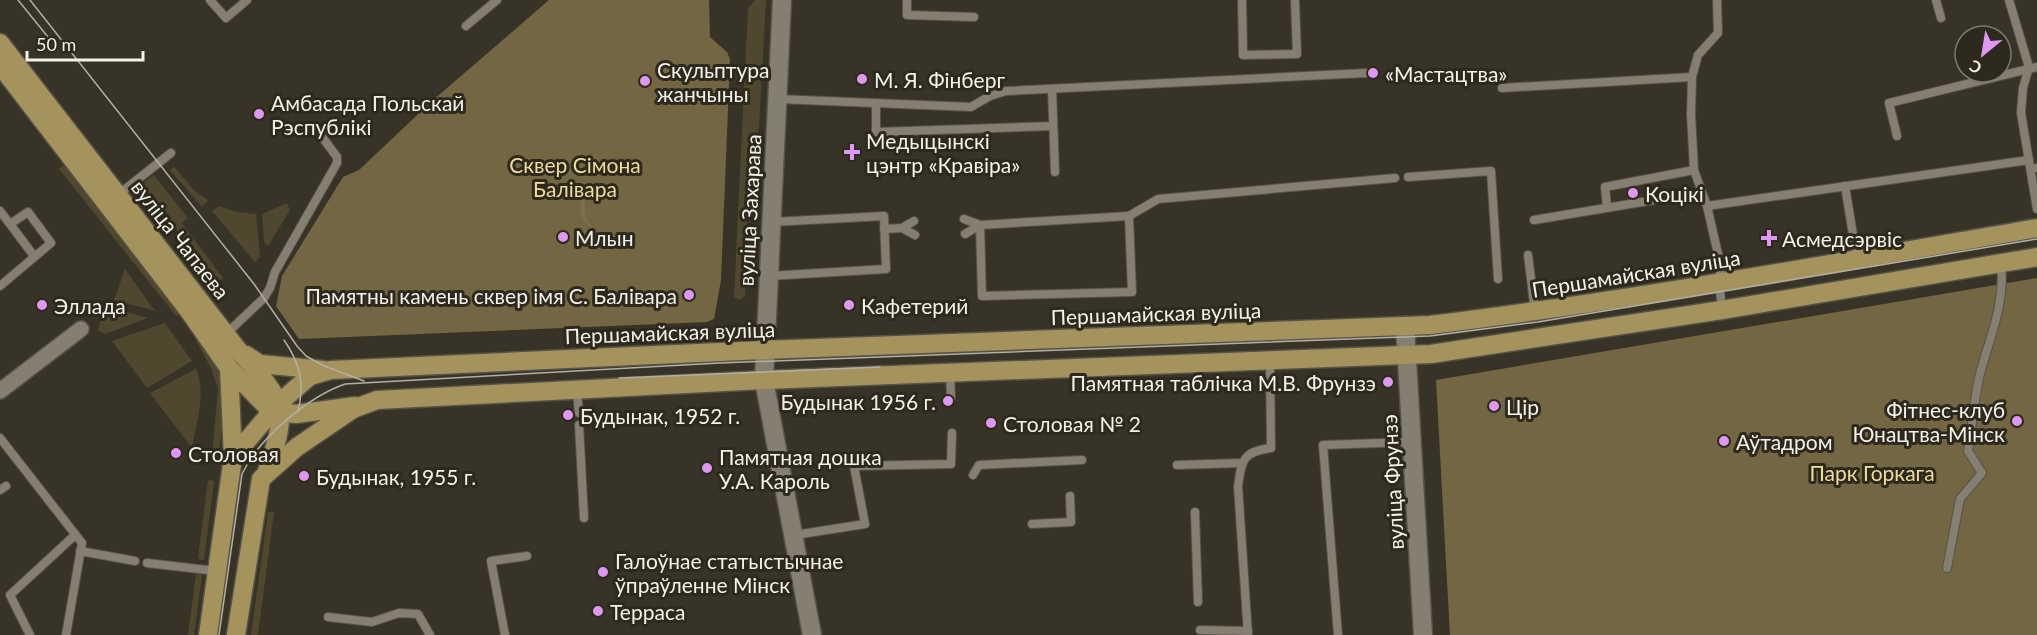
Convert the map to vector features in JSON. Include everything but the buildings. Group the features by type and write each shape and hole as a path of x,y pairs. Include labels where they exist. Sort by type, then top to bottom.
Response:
{"main road":[{"name":"вуліца Захарава","path":"782,0 763,350 764,380 812,635"},
{"name":"вуліца Чапаева","path":"0,43 238,350 273,390 277,409"},
{"name":"вуліца Чапаева","path":"0,65 182,302 229,368 277,409"},
{"name":"Першамайская вуліца","path":"233,457 310,376 331,370 763,350 1406,326 1536,312 2037,228"},
{"path":"265,476 277,443 277,409 296,414 361,405 377,400 764,380 1407,356 1541,339 2037,257"},
{"name":"вуліца Фрунзэ","path":"1406,326 1423,635"},
{"path":"238,350 260,363 331,370"},
{"path":"208,635 233,457 229,368"},
{"path":"236,635 261,479 297,447 361,405"}],"street":[{"path":"0,391 81,329"}],"lane":[{"path":"210,0 226,18 247,0"},
{"path":"466,26 497,0"},
{"path":"907,0 907,15 974,17"},
{"path":"1242,0 1243,55 1297,54 1295,0"},
{"path":"1717,0 1718,33 1698,55 1692,77 1695,170 1707,206 1721,267 1719,283 1722,310"},
{"path":"1936,0 1941,18"},
{"path":"2009,0 2033,67 2023,88 2021,113 2037,209"},
{"path":"1897,136 1889,103 2033,67"},
{"path":"778,99 971,107 990,96 1006,91 1366,73"},
{"path":"1502,88 1692,77"},
{"path":"1052,90 1055,172"},
{"path":"876,104 876,132 1053,126"},
{"path":"226,334 270,288 274,272 337,164 337,157 317,130"},
{"path":"119,194 171,153"},
{"path":"1707,206 2029,160"},
{"path":"1607,207 1605,187 1695,170"},
{"path":"1408,177 1491,171 1498,279"},
{"path":"964,219 980,225 1129,216 1158,199 1395,178"},
{"path":"1845,186 1857,259"},
{"path":"1534,220 1690,194"},
{"path":"0,211 34,256"},
{"path":"0,286 51,243 28,212 10,224"},
{"path":"767,276 886,269 884,216 771,222"},
{"path":"980,225 982,296 1132,292 1129,216"},
{"path":"884,229 902,228 914,221"},
{"path":"966,234 980,225"},
{"path":"902,228 915,235"},
{"path":"1528,255 1536,312"},
{"path":"1947,568 1960,499 1982,473 1968,451 1982,365 1994,333 2003,284 2001,263"},
{"path":"1200,630 1248,633 1238,494 1241,463 1254,450 1271,448 1270,361"},
{"path":"950,373 951,398"},
{"path":"577,389 579,413"},
{"path":"579,425 584,518"},
{"path":"795,535 865,524 854,466 951,464 952,433"},
{"path":"0,438 82,543 66,635"},
{"path":"1338,635 1323,446 1412,442"},
{"path":"973,475 979,465 1082,460"},
{"path":"1177,465 1241,463"},
{"path":"1032,524 1071,522 1070,496"},
{"path":"1195,513 1198,602"},
{"path":"30,635 10,595 75,535"},
{"path":"80,551 135,561"},
{"path":"505,635 491,561 527,556"},
{"path":"147,563 217,571"},
{"path":"328,617 372,622 399,614 418,614 430,635"}],"shaded area":[{"path":"755,0 766,0 759,127 748,190 745,296 740,300 734,297 748,8"},
{"path":"66,164 181,312 176,316 59,169"},
{"path":"174,167 195,191 208,200 202,207 170,170"},
{"path":"154,175 188,218 182,223 223,278 218,282 170,221 161,228 132,191"},
{"path":"577,186 582,190 580,195 585,203 585,217 599,237 594,245 588,243 586,239 591,229 581,216 581,201 573,193 573,189"},
{"path":"287,203 290,210 268,246 264,242 262,214"},
{"path":"219,206 237,212 256,214 260,257 255,262 212,211"},
{"path":"125,269 155,311 114,300"},
{"path":"105,306 148,318 105,334 98,330"},
{"path":"165,323 192,361 147,388 112,341"},
{"path":"197,333 223,378 225,402 218,460 212,456 218,389 211,368 195,339"},
{"path":"196,369 201,398 192,448 150,393"},
{"path":"208,480 214,481 204,560 198,559"},
{"path":"268,512 274,512 258,635 251,635"},
{"path":"196,574 202,575 194,635 188,635"}],"green space":[{"name":"Сквер Сімона Балівара","path":"549,0 709,0 710,37 727,52 730,59 721,280 714,319 707,322 299,339 276,306 282,276 343,177 359,170 432,101"},
{"name":"Парк Горкага","path":"2037,278 2037,635 1450,635 1436,380"}],"tram line":[{"path":"18,0 48,37"},
{"path":"30,0 254,284 297,346 306,356 322,365 364,381"},
{"path":"219,635 242,474 260,447 286,420 316,398 345,384 720,363 1430,336 1538,322 2037,239"},
{"path":"284,340 294,357 300,374 301,392 298,411"},
{"path":"619,378 880,367"}],"place":[{"name":"«Мастацтва»","path":"1373,73"},
{"name":"М. Я. Фінберг","path":"862,79"},
{"name":"Скульптура жанчыны","path":"645,81"},
{"name":"Амбасада Польскай Рэспублікі","path":"259,114"},
{"name":"Медыцынскі цэнтр «Кравіра»","path":"852,152"},
{"name":"Коцікі","path":"1633,193"},
{"name":"Млын","path":"563,237"},
{"name":"Асмедсэрвіс","path":"1769,238"},
{"name":"Памятны камень сквер імя С. Балівара","path":"689,295"},
{"name":"Эллада","path":"42,305"},
{"name":"Кафетерий","path":"849,305"},
{"name":"Памятная таблічка М.В. Фрунзэ","path":"1388,382"},
{"name":"Будынак 1956 г.","path":"948,401"},
{"name":"Цір","path":"1494,406"},
{"name":"Будынак, 1952 г.","path":"568,415"},
{"name":"Фітнес-клуб Юнацтва-Мінск","path":"2017,421"},
{"name":"Столовая № 2","path":"991,423"},
{"name":"Аўтадром","path":"1724,441"},
{"name":"Столовая","path":"176,453"},
{"name":"Памятная дошка У.А. Кароль","path":"707,468"},
{"name":"Будынак, 1955 г.","path":"304,476"},
{"name":"Галоўнае статыстычнае ўпраўленне Мінск","path":"603,572"},
{"name":"Терраса","path":"598,611"}]}
